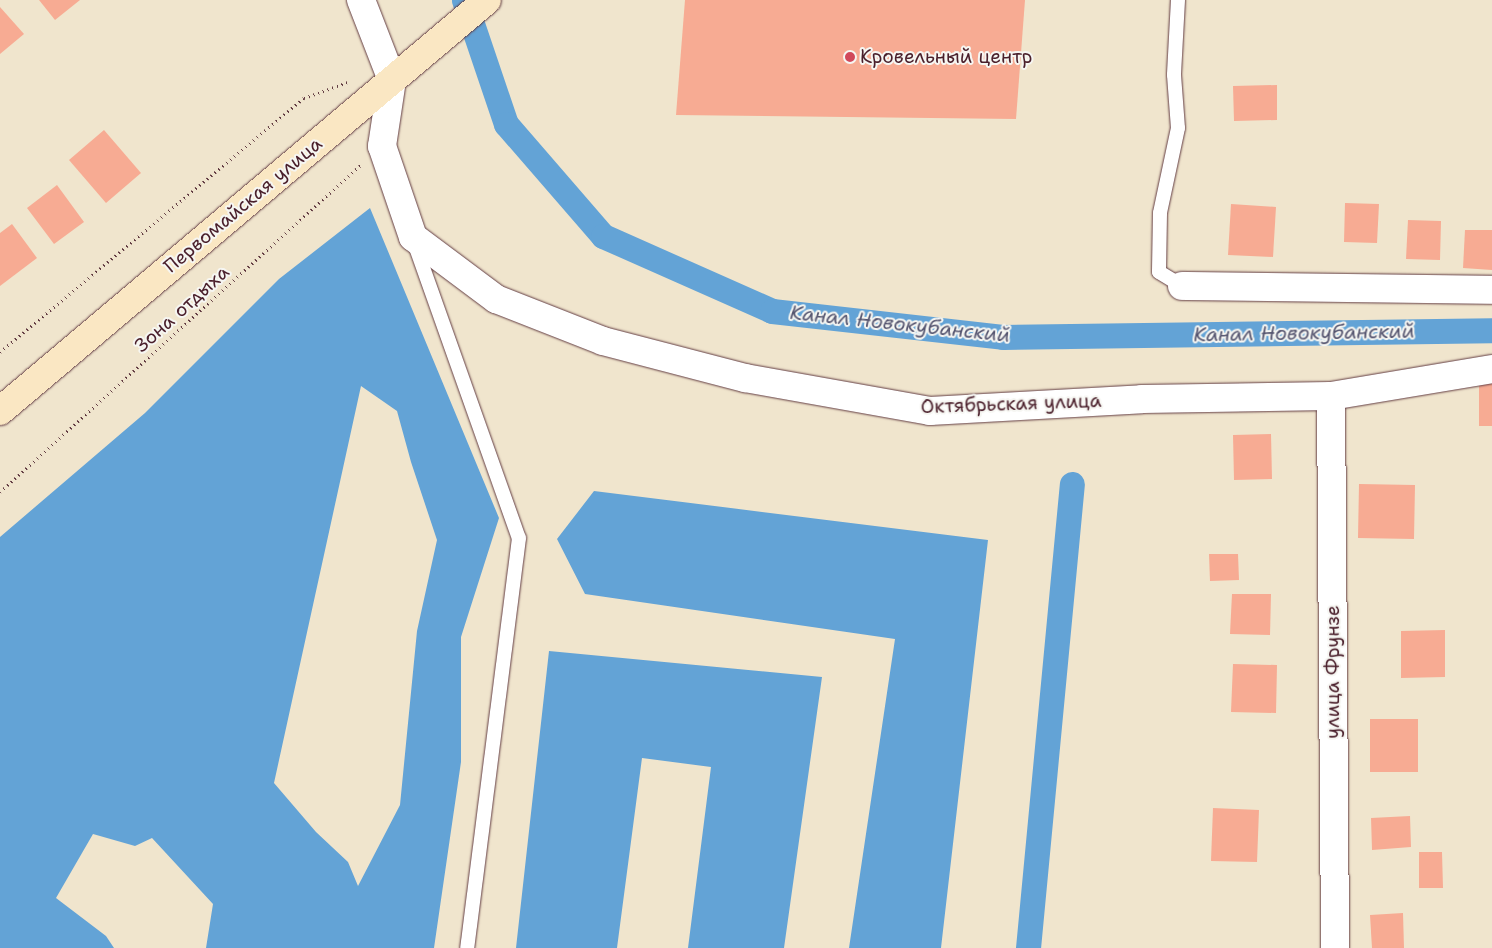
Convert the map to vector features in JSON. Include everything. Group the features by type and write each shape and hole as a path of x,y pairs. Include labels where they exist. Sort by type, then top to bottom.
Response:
{"main road":[{"name":"Первомайская улица","path":"0,411 388,69 425,52 487,0"}],"street":[{"path":"362,0 388,69 382,146 413,237"},
{"name":"Октябрьская улица","path":"413,237 496,300 602,341 746,378 930,411 1142,399 1331,396 1492,369"},
{"path":"1182,286 1492,290"},
{"name":"улица Фрунзе","path":"1331,396 1335,948"}],"lane":[{"path":"1178,0 1174,75 1178,128 1160,213 1158,272 1182,286"},
{"path":"413,237 519,538 467,948"}],"path":[{"path":"0,352 304,98 388,69"},
{"name":"Зона отдыха","path":"0,492 382,146"}],"water":[{"path":"370,208 499,518 461,637 461,762 434,948 206,948 213,904 152,838 135,846 93,834 56,898 106,936 114,948 0,948 0,537 145,413 279,279","holes":["361,386 397,411 411,462 437,540 417,631 400,805 358,886 348,862 316,832 274,783"]},
{"path":"594,491 988,540 941,948 849,948 895,639 585,594 557,539"},
{"path":"549,651 822,677 784,948 688,948 711,767 642,758 617,948 516,948"}],"building":[{"path":"39,0 80,0 55,20"},
{"name":"Кровельный центр","path":"685,0 1025,0 1016,119 676,115"},
{"path":"0,7 24,34 0,54"},
{"path":"1277,85 1277,120 1234,121 1233,86"},
{"path":"104,130 141,173 106,203 69,160"},
{"path":"57,185 84,222 54,244 27,208"},
{"path":"1345,203 1379,204 1377,243 1344,242"},
{"path":"1231,204 1276,207 1273,257 1228,255"},
{"path":"1408,220 1441,221 1440,260 1406,259"},
{"path":"12,224 37,258 0,286 0,233"},
{"path":"1465,230 1492,230 1492,270 1463,268"},
{"path":"1479,377 1492,377 1492,426 1479,426"},
{"path":"1271,434 1272,479 1234,480 1233,435"},
{"path":"1359,484 1415,485 1414,539 1358,538"},
{"path":"1209,554 1238,554 1239,580 1210,581"},
{"path":"1232,594 1271,594 1270,635 1230,634"},
{"path":"1445,630 1445,677 1401,678 1401,631"},
{"path":"1233,664 1277,665 1276,713 1231,712"},
{"path":"1370,719 1418,719 1418,772 1370,772"},
{"path":"1213,808 1259,810 1257,862 1211,861"},
{"path":"1410,816 1411,847 1372,850 1371,818"},
{"path":"1419,852 1442,852 1443,888 1419,888"},
{"path":"1403,913 1404,948 1372,948 1370,915"}],"waterway":[{"name":"Канал Новокубанский","path":"464,0 506,124 603,236 772,311 1003,337 1492,330"},
{"path":"1028,948 1072,484"}],"place":[{"name":"Кровельный центр","path":"850,57"}]}
